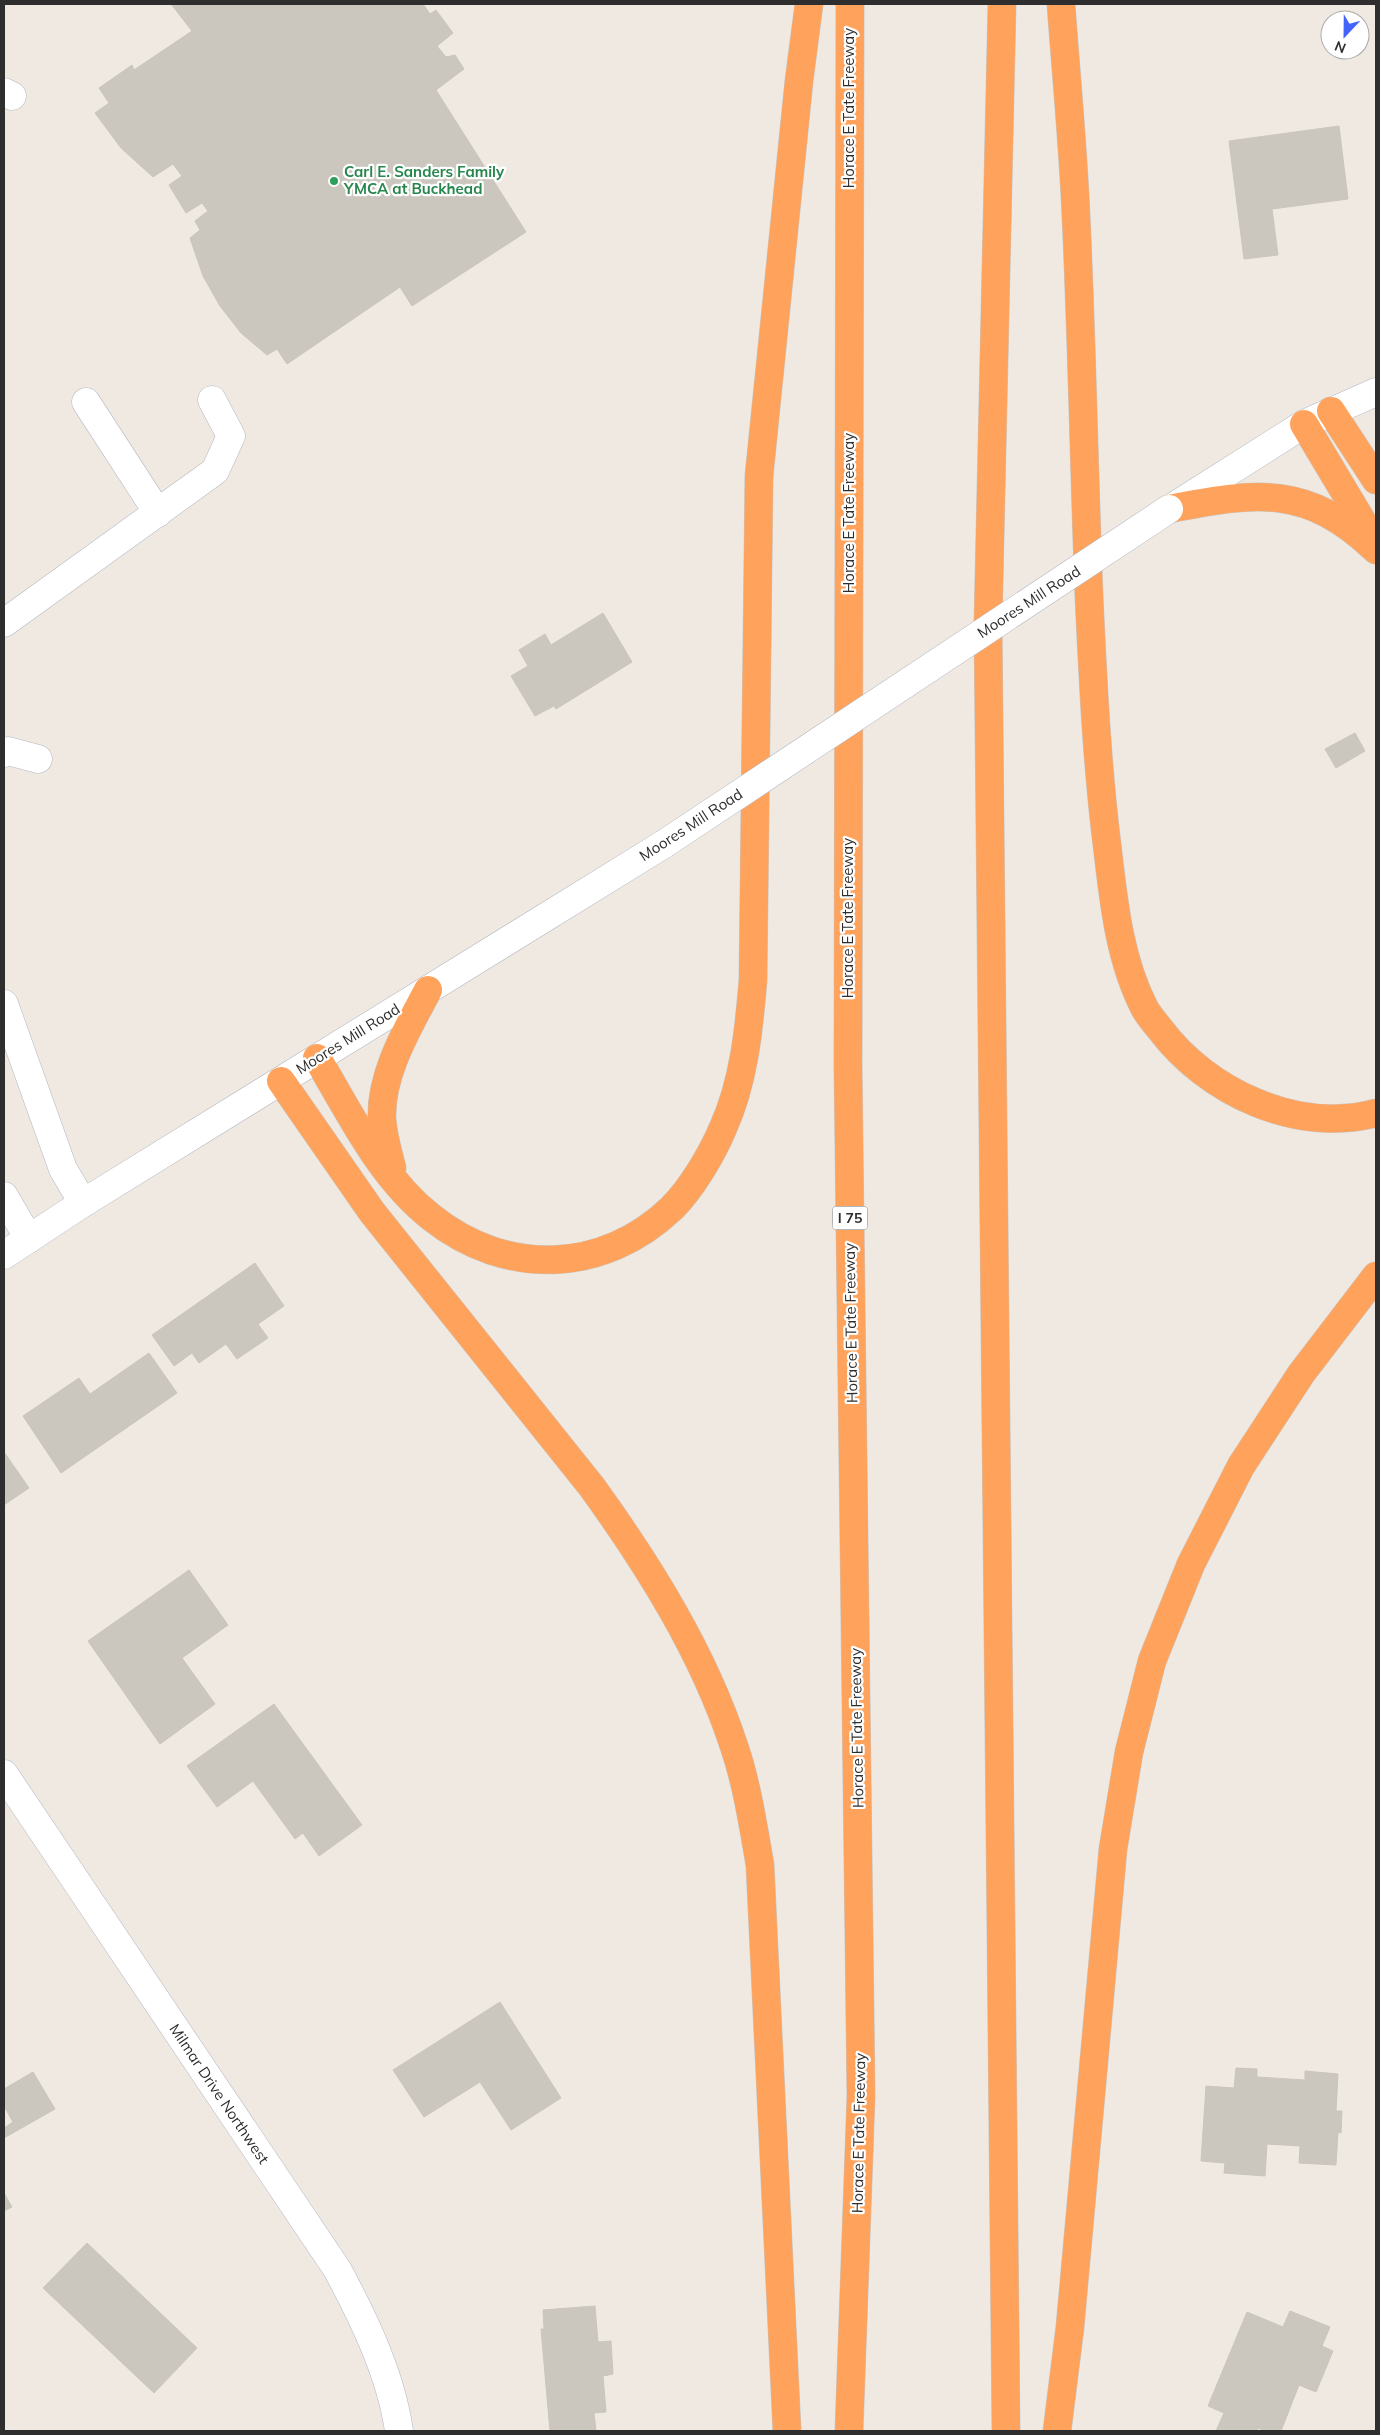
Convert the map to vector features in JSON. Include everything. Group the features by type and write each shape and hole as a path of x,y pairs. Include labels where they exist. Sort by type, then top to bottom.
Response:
{"highway":[{"path":"317,1058 356,1124 397,1186 432,1218 464,1238 506,1255 552,1262 594,1255 634,1237 673,1207 701,1170 724,1128 739,1080 749,1030 753,980 759,476 799,81 809,4"},
{"name":"Horace E Tate Freeway","path":"849,2431 861,2096 848,1065 850,4"},
{"path":"1002,4 988,624 1006,2431"},
{"path":"1062,4 1076,214 1094,703 1101,801 1112,890 1124,952 1146,1010 1176,1050 1213,1081 1250,1101 1286,1112 1329,1118 1376,1113"},
{"path":"1331,411 1376,480"},
{"path":"1304,424 1376,544"},
{"path":"1169,509 1232,499 1262,497 1295,500 1320,508 1341,520 1376,550"},
{"path":"397,1186 385,1140 382,1117 385,1092 402,1041 428,990"},
{"path":"281,1081 372,1212 592,1487 625,1533 660,1588 690,1644 734,1746 749,1805 760,1864 787,2431"},
{"path":"1057,2431 1070,2327 1113,1849 1129,1752 1152,1661 1191,1564 1241,1466 1301,1374 1376,1276"}],"street":[{"name":"Moores Mill Road","path":"4,1255 83,1203 664,844 1169,509 1304,424 1376,392"},
{"path":"4,623 215,471 231,436 212,400"},
{"path":"86,402 158,513"},
{"path":"4,753 8,752 38,759"},
{"path":"4,1004 63,1169 83,1203"},
{"path":"4,1196 29,1239"},
{"name":"Milmar Drive Northwest","path":"4,1774 336,2269 358,2309 395,2402 399,2431"}],"building":[{"name":"Carl E. Sanders Family YMCA at Buckhead","path":"171,4 423,4 430,14 436,10 453,33 437,46 446,57 455,55 464,69 436,90 526,232 412,306 400,287 287,364 277,349 267,355 241,333 220,306 203,276 190,238 200,230 195,221 208,211 202,203 186,213 169,185 182,176 173,164 153,177 121,148 95,113 109,103 99,88 132,65 134,70 192,31"},
{"path":"1339,126 1348,199 1272,209 1278,255 1244,259 1229,141"},
{"path":"603,613 632,662 556,709 554,706 535,716 511,676 528,666 519,650 545,634 551,645"},
{"path":"1355,733 1365,751 1336,768 1325,749"},
{"path":"255,1263 284,1306 258,1324 268,1338 237,1359 226,1344 199,1363 192,1353 174,1366 152,1335"},
{"path":"149,1353 177,1393 61,1473 23,1416 79,1378 90,1394"},
{"path":"4,1452 29,1488 4,1505"},
{"path":"189,1570 228,1625 182,1658 215,1704 160,1744 88,1641"},
{"path":"274,1704 362,1825 319,1856 303,1833 295,1839 253,1781 217,1807 187,1766"},
{"path":"500,2002 561,2098 511,2130 480,2082 424,2117 393,2070"},
{"path":"1236,2068 1257,2069 1257,2077 1305,2080 1305,2071 1338,2074 1336,2111 1342,2111 1341,2133 1338,2132 1336,2165 1299,2163 1300,2146 1267,2144 1265,2176 1224,2173 1225,2163 1201,2161 1206,2086 1234,2088"},
{"path":"33,2072 55,2109 4,2138 4,2128 13,2122 4,2106 4,2089"},
{"path":"4,2193 12,2207 4,2211"},
{"path":"87,2243 197,2348 154,2393 43,2288"},
{"path":"595,2306 598,2342 611,2341 613,2374 603,2376 606,2412 594,2413 596,2431 550,2431 541,2329 544,2329 543,2310"},
{"path":"1290,2311 1330,2327 1322,2346 1333,2351 1316,2392 1299,2385 1281,2431 1265,2431 1258,2428 1257,2431 1216,2431 1224,2413 1208,2406 1247,2312 1283,2327"}],"place":[{"name":"Carl E. Sanders Family YMCA at Buckhead","path":"334,181"}]}
